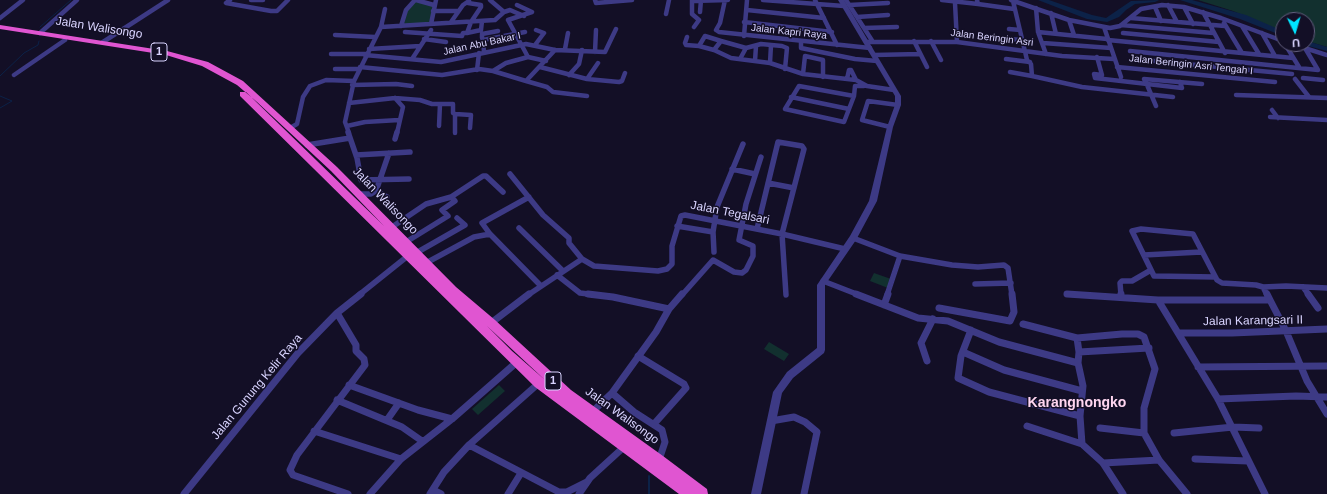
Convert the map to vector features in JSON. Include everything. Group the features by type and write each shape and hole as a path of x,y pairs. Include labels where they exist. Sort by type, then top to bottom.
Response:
{"highway":[{"name":"Jalan Walisongo","path":"0,27 167,53 204,64 240,83 360,194 406,242 412,254 426,263 452,290 491,323 567,394 659,460 686,488"},
{"name":"Jalan Walisongo","path":"0,31 65,40 169,59 190,64 218,77 243,94 412,254 539,383 625,446 686,488 702,494"}],"street":[{"path":"0,18 23,0"},
{"path":"40,33 77,0"},
{"path":"103,42 168,0"},
{"path":"230,0 226,3 271,11 277,11 288,0"},
{"path":"251,0 263,0"},
{"path":"401,26 406,10 416,0 435,2 431,24"},
{"path":"451,22 463,5 473,0"},
{"path":"490,0 504,12"},
{"path":"595,0 596,3 632,0"},
{"path":"666,14 670,0"},
{"name":"Jalan Kapri Raya","path":"725,0 720,23 716,30 719,32 872,51"},
{"path":"694,27 699,20 692,14 692,1 728,0"},
{"path":"744,36 747,0"},
{"path":"763,0 819,5 845,3 888,3"},
{"path":"815,0 819,5 838,46"},
{"path":"942,0 955,3 978,2 1014,9"},
{"path":"994,0 996,6"},
{"path":"1012,0 1069,20 1112,28 1131,18 1141,9 1168,5 1184,7 1221,18 1275,38"},
{"path":"1012,0 1027,60 1031,64 1032,76"},
{"path":"700,12 701,1"},
{"path":"467,33 471,22 481,5 468,3"},
{"path":"845,3 864,28 872,51"},
{"path":"756,494 778,392 790,374 821,350 821,285 853,238 873,201 890,127 898,105 898,96 845,3"},
{"path":"955,3 957,42"},
{"path":"517,5 532,11 524,16 508,20 520,45 528,57"},
{"path":"1168,5 1177,22"},
{"path":"1155,7 1161,21"},
{"path":"1184,7 1193,24"},
{"path":"1036,8 1038,32 1046,54"},
{"path":"385,9 381,27 359,68 353,83 345,119 356,155 361,180 409,179"},
{"path":"1141,9 1146,20"},
{"path":"381,27 495,20 504,12 510,10 524,16"},
{"path":"747,10 824,18"},
{"path":"433,11 458,11"},
{"path":"0,12 8,12"},
{"path":"1202,12 1234,68"},
{"path":"1051,14 1056,34"},
{"path":"857,17 888,15"},
{"path":"1131,18 1225,26"},
{"path":"1221,18 1242,53"},
{"path":"1069,20 1074,35"},
{"path":"405,32 429,32 462,36 463,33 481,30 482,21"},
{"path":"744,22 832,32"},
{"path":"412,59 429,32 438,23"},
{"path":"757,37 759,24"},
{"path":"1086,24 1090,37"},
{"path":"1120,25 1213,33"},
{"path":"1120,25 1138,69"},
{"path":"1242,26 1259,54"},
{"path":"864,28 897,27"},
{"path":"1104,27 1117,67 1124,78"},
{"path":"596,30 595,52 606,52 616,29"},
{"path":"1009,29 1020,30"},
{"path":"535,45 544,33 536,30"},
{"path":"478,70 483,40 482,34 498,31"},
{"path":"483,40 525,32"},
{"path":"1038,32 1293,58"},
{"path":"565,50 568,33"},
{"path":"1123,33 1219,42"},
{"path":"1262,33 1275,56"},
{"path":"335,35 375,37"},
{"path":"699,46 705,36 746,48 771,45 782,46 787,48 789,51 785,69"},
{"path":"687,37 685,44 714,50 725,55 740,59 770,63 803,74 856,80 867,86"},
{"path":"424,39 446,42"},
{"path":"1009,39 1022,40"},
{"path":"14,74 65,40"},
{"path":"714,50 721,41"},
{"path":"914,41 927,67"},
{"name":"Jalan Beringin Asri","path":"872,51 914,41 931,41 957,42 1046,54 1114,59"},
{"path":"931,41 941,60"},
{"path":"801,42 801,48 855,59 872,51 920,54"},
{"path":"1042,43 1111,48"},
{"name":"Jalan Abu Bakar I","path":"331,54 348,53 441,62 481,52 520,45 535,45 555,50 582,50 595,52"},
{"path":"725,55 734,45"},
{"path":"770,63 771,45"},
{"path":"369,49 420,46"},
{"path":"755,61 756,46"},
{"path":"740,59 746,48"},
{"path":"526,81 555,50"},
{"path":"569,75 579,64 582,50"},
{"path":"872,51 899,55"},
{"path":"1130,51 1318,70 1307,52"},
{"path":"1315,51 1326,55"},
{"path":"1290,52 1299,67"},
{"path":"803,74 805,56 823,60 823,77"},
{"path":"493,71 506,63 528,57 546,61"},
{"path":"1097,57 1102,75"},
{"path":"1006,59 1030,62"},
{"path":"1133,59 1234,68 1294,76 1309,98"},
{"path":"587,79 598,63"},
{"path":"540,67 587,79 620,82 622,81 625,73"},
{"name":"Jalan Beringin Asri Tengah I","path":"1117,67 1275,82"},
{"path":"335,69 359,68 441,75 478,70 493,71 547,87 553,92 587,96"},
{"path":"848,79 849,70 852,70 856,80"},
{"path":"1010,72 1082,88 1173,97"},
{"path":"1124,78 1095,78 1094,75 1102,75 1124,78 1145,81 1182,88 1180,82 1202,84"},
{"path":"1303,78 1322,78 1327,86"},
{"path":"290,128 297,124 303,97 310,86 326,80 412,86"},
{"path":"1145,81 1156,106"},
{"path":"854,96 800,86 796,87 785,109 843,122 854,96 855,86 867,86 894,90"},
{"path":"1236,95 1327,98"},
{"path":"791,97 849,109"},
{"path":"349,103 395,98 440,104 453,104 453,113 455,114 455,133"},
{"path":"395,98 403,107 395,139"},
{"path":"890,127 862,120 868,101 898,105"},
{"path":"440,104 440,126"},
{"path":"1272,110 1278,118"},
{"path":"455,114 471,115 470,128"},
{"path":"1270,117 1327,120"},
{"path":"347,126 365,122 399,120"},
{"path":"307,144 350,138"},
{"path":"757,229 778,142 804,147 782,234 786,295"},
{"path":"714,252 713,232 718,207 743,144"},
{"path":"356,155 410,152"},
{"path":"376,192 389,153"},
{"path":"592,412 612,392 656,332 669,309 713,260 740,273 746,270 753,256 753,246 740,241 746,204 761,157"},
{"path":"732,169 755,174"},
{"path":"510,174 544,215 569,238 569,243 582,259 594,266 658,271 667,269 672,264 672,246 678,226 713,232"},
{"path":"392,227 426,204 451,197 485,176 503,192"},
{"path":"768,183 794,188"},
{"path":"360,194 371,194 376,192 387,197"},
{"path":"406,242 448,216 442,210 455,201 451,197"},
{"path":"529,197 483,222 482,224 541,286"},
{"name":"Jalan Tegalsari","path":"678,226 682,215 782,234 845,249"},
{"name":"Jalan Gunung Kelir Raya","path":"184,494 298,353 337,313 412,254 465,225 457,218"},
{"path":"519,228 580,294 613,297 669,309"},
{"path":"1215,277 1154,276 1132,233 1136,229 1193,234 1215,277 1222,283 1256,285 1263,287 1327,288"},
{"path":"426,263 476,236 490,234"},
{"path":"853,238 900,256 970,267 1004,265 1008,268 1014,312 1010,321 939,308"},
{"path":"1144,255 1202,252"},
{"path":"884,306 900,256"},
{"path":"491,323 529,294 582,259"},
{"path":"1121,297 1120,283 1122,281 1132,281 1151,270"},
{"path":"823,281 884,306 923,319 948,321 1020,349 1078,363"},
{"path":"975,284 1011,283"},
{"path":"1263,287 1286,331 1300,365 1316,397 1327,414"},
{"path":"1303,287 1318,308"},
{"path":"1068,294 1158,300 1270,300"},
{"path":"1158,300 1218,399 1265,494"},
{"path":"948,321 952,311"},
{"path":"337,313 356,345 356,351 365,362 364,367 337,400 297,455 290,473 348,494"},
{"path":"927,361 921,343 933,319"},
{"path":"1023,324 1077,338 1138,334 1144,337 1155,369 1144,408 1144,433 1159,460 1187,494"},
{"name":"Jalan Karangsari II","path":"1179,333 1232,333 1327,329"},
{"path":"971,330 959,364 958,378 989,392 1080,416"},
{"path":"1077,338 1079,352 1078,363 1083,386 1080,416 1082,444"},
{"path":"1079,352 1149,348"},
{"path":"963,352 1004,370 1082,391"},
{"path":"638,356 684,384 686,388 654,424"},
{"path":"370,494 401,459 452,419 517,362"},
{"path":"1198,367 1300,365 1327,366"},
{"path":"441,494 431,492 444,472 469,444 539,383"},
{"path":"349,385 399,403 452,419"},
{"path":"612,392 634,412 662,430 665,442 659,460"},
{"path":"1218,399 1296,396 1327,397"},
{"path":"337,400 402,427 422,442"},
{"path":"387,420 399,403"},
{"path":"771,421 794,417 814,428 816,432 804,494"},
{"path":"1027,426 1082,444 1102,463 1123,494"},
{"path":"1100,428 1144,433"},
{"path":"1174,433 1233,428 1259,428"},
{"path":"314,432 401,459"},
{"path":"469,444 559,492 567,492 587,482"},
{"path":"579,494 587,482 625,446"},
{"path":"1195,459 1248,461"},
{"path":"1102,463 1159,460"},
{"path":"508,494 521,473"}],"green space":[{"path":"1198,0 1327,0 1327,47 1315,43 1315,12 1275,12 1275,29 1233,11"},
{"path":"416,1 433,5 430,24 402,25 407,10"},
{"path":"874,273 891,279 888,288 870,281"},
{"path":"769,342 789,354 784,361 764,349"},
{"path":"499,385 505,391 478,415 472,409"}],"waterway":[{"path":"40,27 71,0"},
{"path":"1042,0 1090,17 1107,20 1133,2 1155,0"},
{"path":"1184,0 1243,17 1275,31"},
{"path":"0,76 24,53 38,45 39,41"},
{"path":"1315,45 1327,49"},
{"path":"0,96 12,101 0,108"},
{"path":"649,476 649,494"}],"district":[{"name":"Karangnongko","path":"1077,403"}]}
